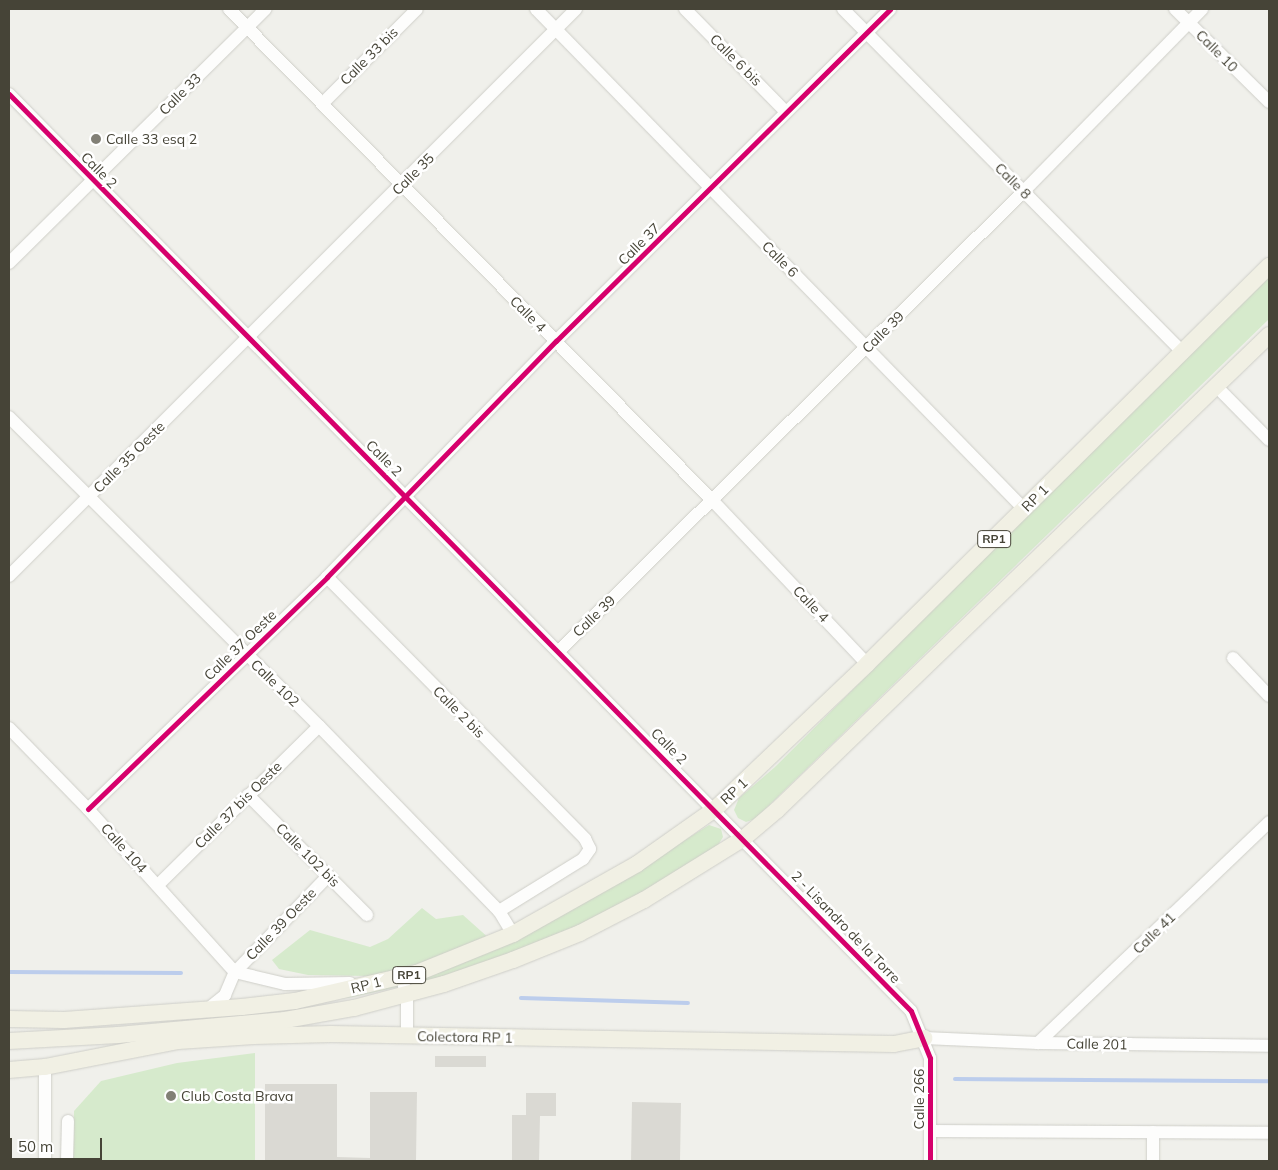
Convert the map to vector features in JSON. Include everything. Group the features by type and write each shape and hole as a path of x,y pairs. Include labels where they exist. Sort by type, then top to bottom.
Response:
{"main road":[{"name":"RP 1","path":"9,1019 64,1020 295,1001 382,982 464,955 513,934 637,864 715,809 867,664 1269,266"},
{"name":"RP 1","path":"9,1041 118,1035 285,1020 354,1008 479,972 580,933 678,880 744,838 777,810 1269,335"},
{"name":"Colectora RP 1","path":"9,1070 45,1067 178,1041 332,1034 884,1044 924,1038"}],"street":[{"name":"Calle 4","path":"229,9 401,186 713,501 867,664"},
{"name":"Calle 33","path":"9,263 266,9"},
{"name":"Calle 33 bis","path":"322,104 417,9"},
{"name":"Calle 6","path":"536,9 1024,509"},
{"name":"Calle 35","path":"249,338 576,9"},
{"name":"Calle 6 bis","path":"685,9 786,112"},
{"name":"Calle 8","path":"843,9 1182,353"},
{"name":"Calle 37","path":"406,496 556,341 890,9"},
{"name":"Calle 10","path":"1175,9 1269,102"},
{"name":"Calle 39","path":"559,651 713,501 1024,191 1202,9"},
{"name":"Calle 10","path":"1259,93 1269,108"},
{"name":"Calle 2","path":"9,94 744,838"},
{"name":"Calle 35 Oeste","path":"9,576 249,338"},
{"path":"1217,387 1269,440"},
{"name":"Calle 102","path":"9,417 88,498 319,726 498,911 513,934"},
{"name":"Calle 37 Oeste","path":"88,809 327,577 406,496"},
{"name":"Calle 2 bis","path":"327,577 585,839 590,849 583,859 498,911"},
{"path":"1232,658 1269,696"},
{"name":"Calle 37 bis Oeste","path":"158,885 319,726"},
{"name":"Calle 104","path":"9,728 88,809 235,972"},
{"name":"Calle 102 bis","path":"248,796 367,915"},
{"name":"Calle 41","path":"1038,1043 1269,822"},
{"name":"2 - Lisandro de la Torre","path":"744,838 911,1011 924,1038"},
{"name":"Calle 39 Oeste","path":"235,972 328,876"},
{"path":"208,1009 225,995 235,972 285,984 382,982"},
{"path":"400,977 407,994 407,1036"},
{"name":"Calle 201","path":"924,1038 1038,1043 1269,1046"},
{"name":"Calle 266","path":"924,1038 930,1058 930,1161"},
{"path":"45,1067 45,1161"},
{"path":"68,1121 68,1161"},
{"path":"930,1131 1269,1132"},
{"path":"1153,1161 1154,1132"}],"green space":[{"path":"1269,275 1269,319 755,819 746,822 738,818 734,810 739,798 775,767"},
{"path":"709,825 721,829 723,837 718,845 661,882 577,926 513,953 437,978 353,997 302,1003 352,991 601,892"},
{"path":"422,908 436,919 463,915 491,940 413,967 369,976 308,975 279,969 272,960 310,930 370,947 388,939"},
{"name":"Club Costa Brava","path":"255,1053 255,1161 73,1161 74,1111 101,1081 177,1063"}],"building":[{"path":"435,1056 486,1056 486,1067 435,1067"},
{"path":"265,1084 337,1084 337,1157 370,1158 370,1092 417,1092 416,1161 265,1161"},
{"path":"526,1093 556,1093 556,1116 540,1116 539,1161 512,1161 512,1115 526,1115"},
{"path":"632,1102 681,1103 680,1161 631,1161"}],"waterway":[{"path":"9,972 181,973"},
{"path":"521,998 688,1003"},
{"path":"955,1079 1269,1081"}],"cycle path":[{"path":"88,809 327,577 556,341 890,9"},
{"path":"9,94 911,1011 930,1058 930,1161"}],"place":[{"name":"Calle 33 esq 2","path":"96,139"},
{"name":"Club Costa Brava","path":"171,1096"}]}
